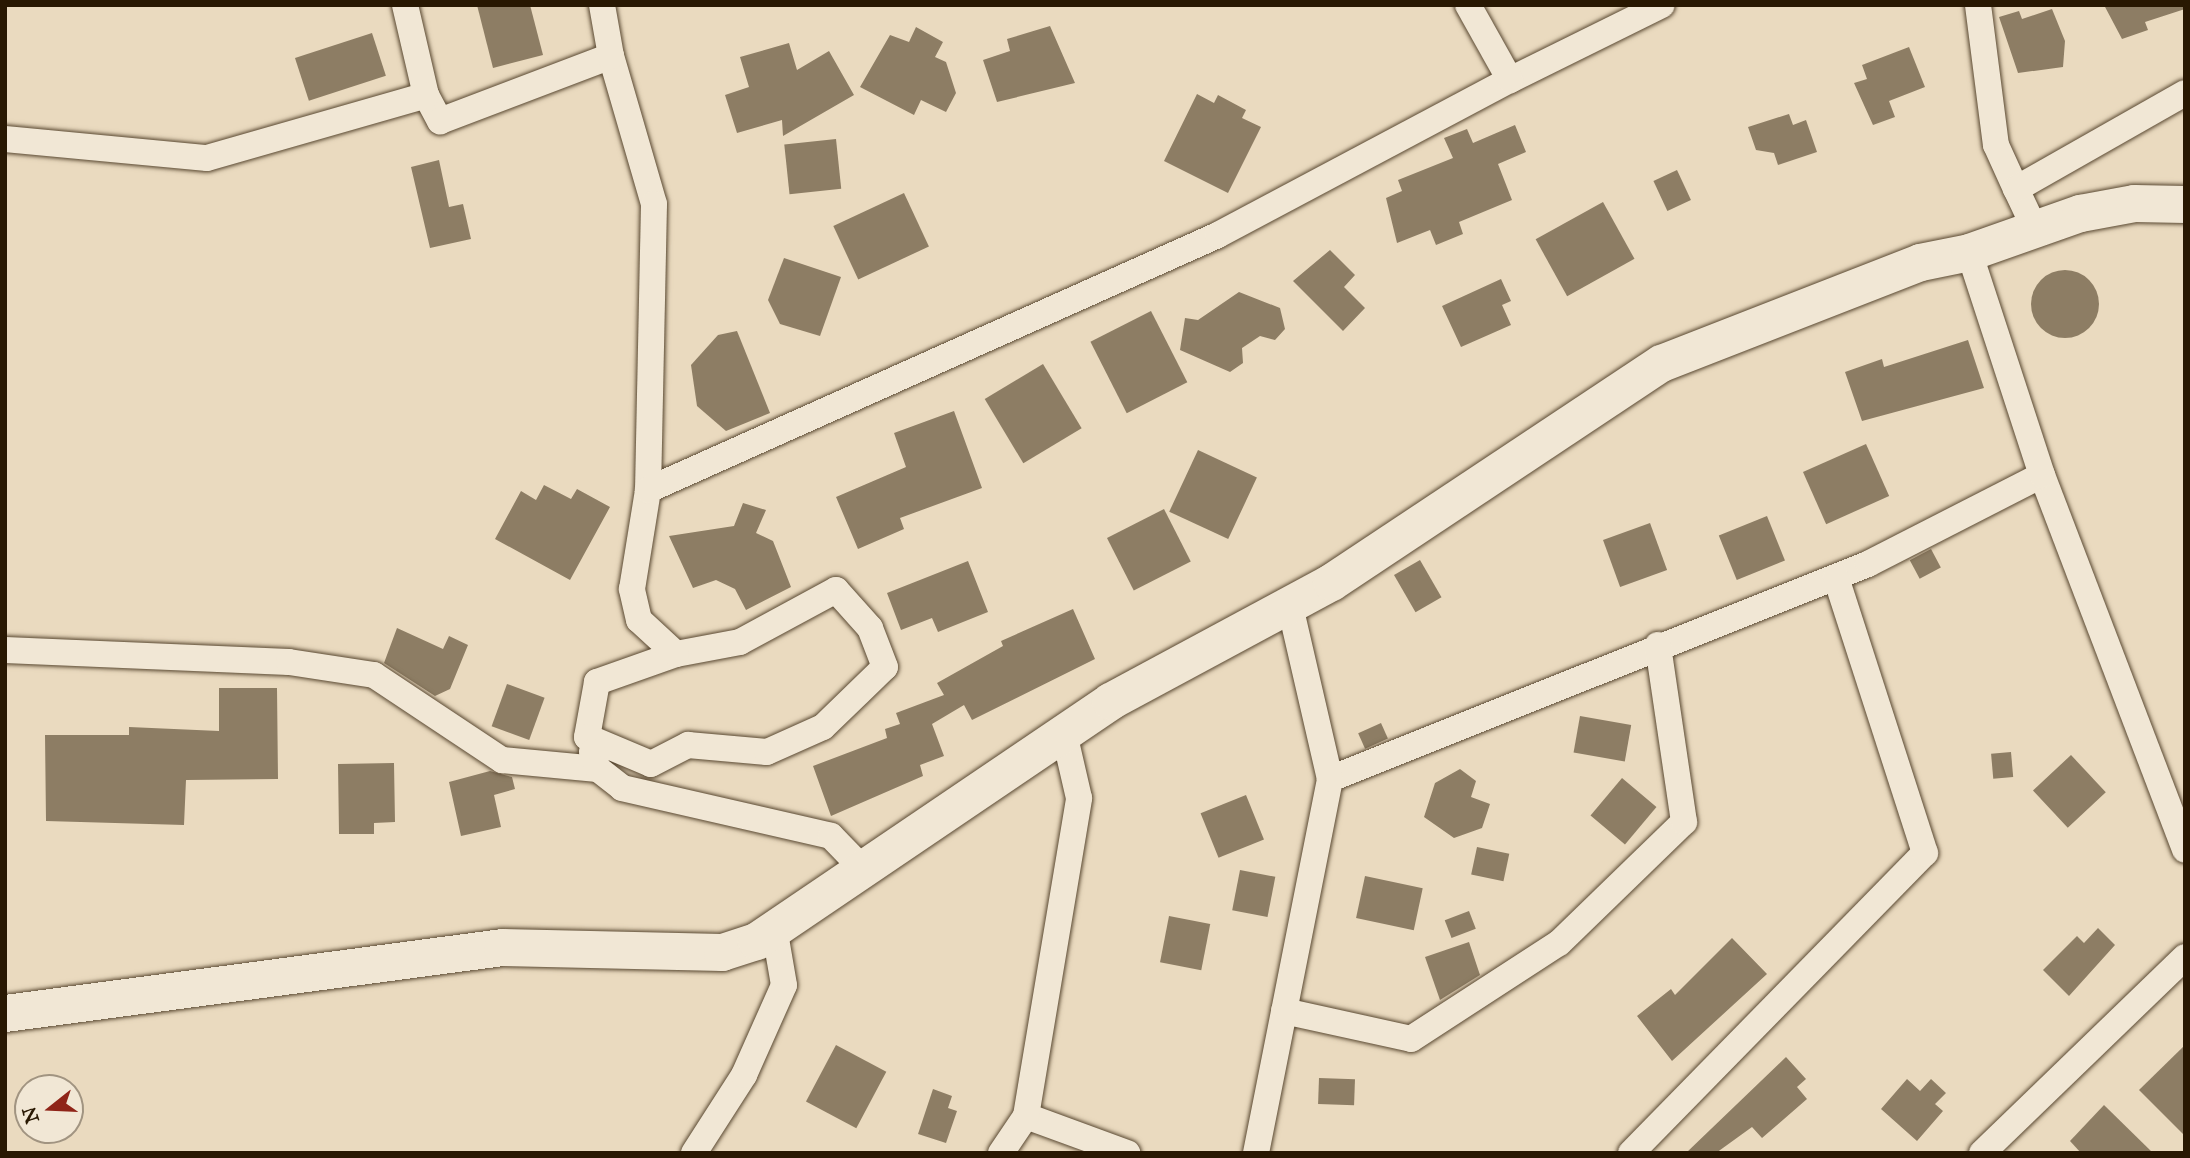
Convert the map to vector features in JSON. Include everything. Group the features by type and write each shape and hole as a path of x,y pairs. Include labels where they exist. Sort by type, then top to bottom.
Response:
{"street":[{"path":"405,5 426,95 440,121 611,56"},
{"path":"602,5 611,56 654,204 648,490 632,589 639,620 676,654"},
{"path":"1468,5 1510,80"},
{"path":"648,490 1218,235 1510,80 1662,5"},
{"path":"1978,5 1996,145 2034,227"},
{"path":"2016,189 2185,93"},
{"path":"5,139 207,158 426,95"},
{"path":"5,1013 502,947 722,952 775,933 1110,701 1290,606 1661,363 1920,262 1969,253 2034,227 2134,202 2185,204"},
{"path":"1969,253 2042,475 2185,850"},
{"path":"1330,779 1658,645 1836,577 2042,475"},
{"path":"1631,1153 1926,853 1836,577"},
{"path":"587,737 651,764 688,745 767,752 823,727 886,667 870,628 836,590 740,642 676,654 597,682 587,737 597,769"},
{"path":"1256,1153 1330,779 1290,606"},
{"path":"1284,1011 1411,1039 1559,943 1685,822 1658,645"},
{"path":"5,650 289,662 374,675 502,760 597,769 622,788 831,836 864,870"},
{"path":"1001,1153 1026,1116 1079,798 1064,733"},
{"path":"694,1153 744,1075 784,985 775,933"},
{"path":"1982,1153 2185,957"},
{"path":"1026,1116 1127,1153"}],"building":[{"path":"477,5 530,5 543,55 493,68"},
{"path":"2104,5 2185,5 2185,9 2145,22 2148,30 2122,39"},
{"path":"2052,9 2065,41 2063,67 2018,73 1999,17 2019,11 2022,19"},
{"path":"1050,26 1075,83 997,102 983,60 1010,51 1007,39"},
{"path":"916,27 943,42 935,57 946,62 956,93 946,112 921,100 914,115 860,87 890,35 909,42"},
{"path":"372,33 386,76 309,101 295,58"},
{"path":"789,43 797,70 829,51 854,95 783,136 782,120 737,133 725,95 749,87 740,57"},
{"path":"1909,47 1925,87 1889,101 1895,117 1873,125 1854,83 1867,79 1862,65"},
{"path":"1197,94 1214,103 1218,95 1246,110 1242,118 1261,127 1228,193 1164,161"},
{"path":"1789,114 1793,125 1806,120 1817,152 1778,165 1774,153 1756,150 1748,127"},
{"path":"1515,125 1526,152 1498,164 1512,200 1459,222 1463,234 1436,245 1430,230 1397,243 1386,198 1402,191 1398,180 1453,158 1444,138 1467,129 1473,143"},
{"path":"836,139 841,189 790,194 784,144"},
{"path":"439,160 449,207 463,204 471,239 430,248 411,167"},
{"path":"1677,170 1691,200 1667,211 1653,181"},
{"path":"904,193 929,246 858,279 833,226"},
{"path":"1603,202 1635,259 1567,296 1536,239"},
{"path":"1330,250 1355,275 1344,287 1365,308 1343,331 1293,281"},
{"path":"784,258 841,277 820,336 780,324 768,300"},
{"path":"2058,270 2072,270 2084,275 2094,285 2099,304 2094,323 2084,333 2072,338 2058,338 2046,333 2036,323 2031,311 2031,297 2036,285 2046,275"},
{"path":"1501,279 1511,301 1502,305 1511,325 1461,347 1442,306"},
{"path":"1239,292 1280,308 1285,329 1275,340 1260,336 1242,348 1243,363 1230,372 1180,350 1185,318 1198,320"},
{"path":"1151,311 1187,382 1127,413 1090,342"},
{"path":"737,331 770,413 726,431 697,406 691,365 718,335"},
{"path":"1968,340 1984,388 1862,421 1845,372 1882,359 1884,367"},
{"path":"1043,364 1082,428 1023,463 985,399"},
{"path":"954,411 982,488 900,518 904,529 858,549 836,497 906,467 894,433"},
{"path":"1866,444 1889,496 1826,524 1803,472"},
{"path":"1198,450 1257,477 1228,539 1169,512"},
{"path":"544,485 571,499 577,489 610,507 570,580 495,539 521,491 536,500"},
{"path":"743,503 766,510 756,533 773,541 791,587 746,610 735,589 716,580 693,588 669,536 734,526"},
{"path":"1164,509 1191,562 1134,591 1107,538"},
{"path":"1767,516 1785,561 1737,580 1719,535"},
{"path":"1650,523 1667,570 1620,587 1603,540"},
{"path":"1931,549 1941,568 1920,579 1910,560"},
{"path":"1420,560 1442,597 1416,612 1394,575"},
{"path":"968,561 988,612 938,632 932,618 901,630 887,593"},
{"path":"1073,609 1095,659 972,720 964,705 932,724 944,756 920,765 923,776 831,816 813,766 887,738 885,729 900,724 896,713 944,695 937,683 1003,646 1001,641"},
{"path":"397,628 443,649 449,636 468,645 450,689 435,696 384,663"},
{"path":"507,684 545,698 529,740 492,726"},
{"path":"219,688 277,688 278,779 186,780 184,825 46,821 45,735 129,735 129,727 219,731"},
{"path":"1580,716 1631,725 1625,761 1574,752"},
{"path":"1381,723 1388,739 1365,749 1358,733"},
{"path":"2011,752 2013,777 1993,779 1991,754"},
{"path":"2071,755 2106,792 2068,828 2033,790"},
{"path":"394,763 395,822 374,823 374,834 339,834 338,764"},
{"path":"1460,769 1476,781 1471,797 1490,804 1482,828 1454,838 1424,817 1435,783"},
{"path":"490,771 512,777 515,789 494,795 501,827 461,836 449,782"},
{"path":"1622,778 1656,807 1625,844 1591,816"},
{"path":"1246,795 1264,840 1219,858 1201,813"},
{"path":"1477,847 1509,854 1503,881 1471,874"},
{"path":"1240,870 1275,877 1268,917 1232,910"},
{"path":"1365,876 1423,888 1414,930 1356,918"},
{"path":"1469,911 1476,929 1452,938 1445,920"},
{"path":"1169,916 1210,924 1201,970 1160,962"},
{"path":"2098,928 2115,945 2069,996 2043,970 2077,936 2084,943"},
{"path":"1732,938 1767,974 1672,1061 1637,1016 1671,989 1675,995"},
{"path":"1469,942 1480,975 1440,1000 1425,957"},
{"path":"836,1045 886,1072 856,1128 806,1102"},
{"path":"2185,1045 2185,1136 2139,1090"},
{"path":"1786,1057 1806,1079 1797,1087 1807,1099 1762,1138 1752,1127 1716,1153 1686,1153"},
{"path":"1319,1078 1355,1079 1354,1105 1318,1104"},
{"path":"1907,1079 1920,1091 1931,1079 1946,1093 1935,1104 1943,1111 1917,1141 1881,1109"},
{"path":"933,1089 952,1096 948,1108 957,1111 946,1143 918,1134"},
{"path":"2104,1105 2153,1153 2081,1153 2070,1141"}]}
